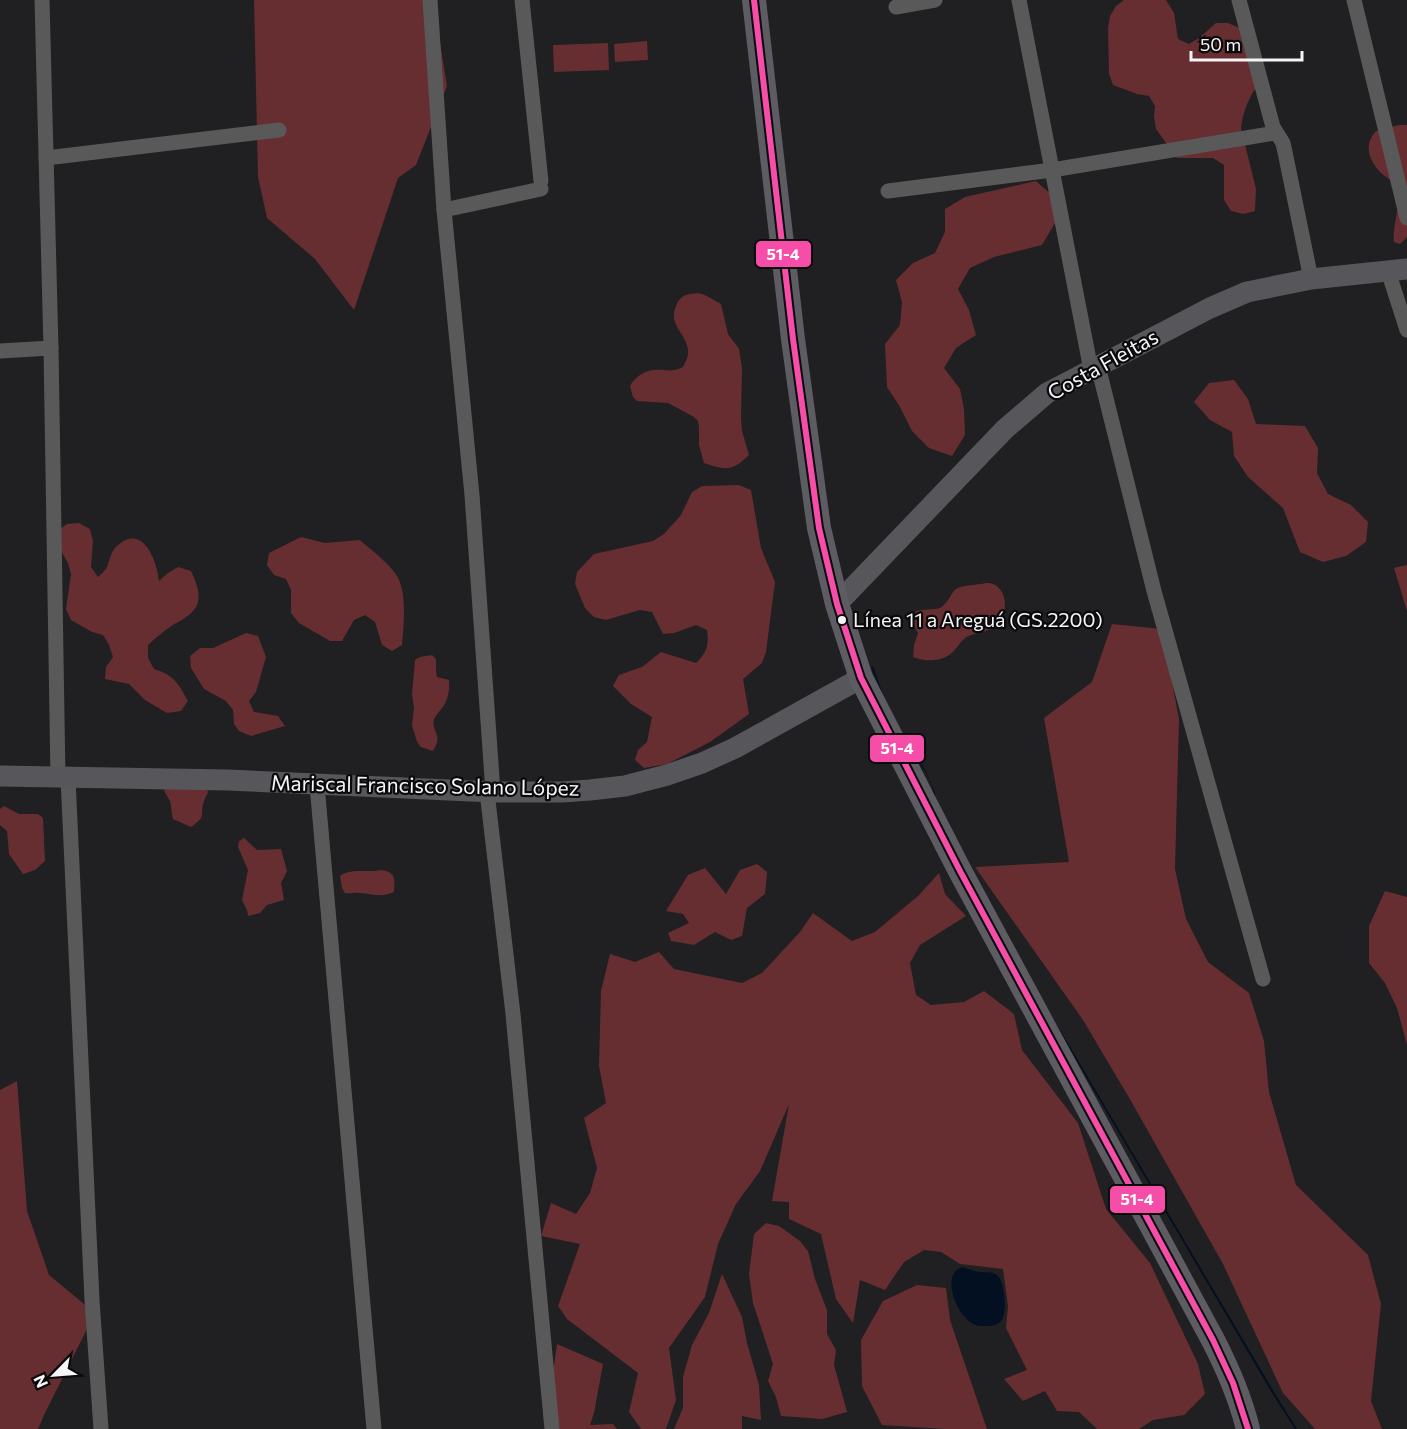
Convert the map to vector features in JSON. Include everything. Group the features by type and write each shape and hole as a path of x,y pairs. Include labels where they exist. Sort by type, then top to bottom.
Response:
{"main road":[{"path":"754,0 777,212 819,528 837,604 861,678 960,871 1229,1371 1248,1429"},
{"name":"Costa Fleitas","path":"837,604 1005,429 1047,393 1226,300 1247,292 1311,279 1398,270"},
{"name":"Mariscal Francisco Solano López","path":"0,776 228,780 490,792 590,790 625,786 702,763 735,748 861,678"}],"street":[{"path":"42,0 63,778 101,1429"},
{"path":"430,0 444,210 472,495 490,792 552,1429"},
{"path":"444,210 541,185 522,0"},
{"path":"896,7 935,0"},
{"path":"1018,0 1094,368 1263,979"},
{"path":"1239,0 1275,133 1285,152 1311,279"},
{"path":"1354,0 1407,218"},
{"path":"46,158 279,130"},
{"path":"888,191 1052,170 1275,133"},
{"path":"1398,270 1407,330"},
{"path":"0,351 51,348"},
{"path":"317,785 374,1429"}],"shaded area":[{"path":"254,0 433,0 447,86 416,165 398,178 354,310 315,259 267,218 258,177"},
{"path":"1124,0 1166,0 1174,13 1178,39 1189,44 1216,23 1228,23 1240,28 1261,82 1247,104 1241,128 1256,189 1255,211 1243,214 1231,211 1224,200 1224,165 1213,158 1177,158 1156,129 1155,106 1149,96 1113,85 1109,74 1108,28 1110,16 1116,6"},
{"path":"647,41 648,60 615,62 614,44"},
{"path":"608,43 609,70 554,72 553,45"},
{"path":"1407,125 1407,237 1400,244 1394,242 1397,200 1393,186 1373,163 1369,152 1372,136 1376,131"},
{"path":"1036,181 1055,198 1055,223 1042,245 994,257 970,268 958,289 969,310 976,335 956,348 944,368 960,389 964,409 965,435 952,456 929,448 912,431 887,387 885,344 900,325 902,302 896,280 913,263 935,253 945,232 945,209 965,197"},
{"path":"698,293 721,304 728,334 739,349 742,368 742,431 749,455 738,464 728,468 704,463 699,445 698,421 694,417 668,403 637,401 633,397 630,386 637,377 647,371 683,367 688,356 688,349 675,323 674,313 682,297"},
{"path":"1234,380 1248,399 1256,424 1305,426 1318,448 1317,473 1328,494 1351,505 1368,522 1366,542 1346,556 1323,562 1300,552 1283,508 1248,477 1234,456 1232,432 1210,420 1194,402 1209,383"},
{"path":"739,485 751,490 761,548 775,582 766,652 762,663 743,679 749,714 710,742 667,764 644,768 635,760 638,750 647,742 652,717 631,704 613,686 619,675 642,667 661,652 696,663 706,648 707,630 696,625 674,633 663,634 652,612 640,610 606,620 594,617 585,608 575,584 577,572 594,554 653,541 664,534 681,515 692,492 702,486"},
{"path":"79,523 90,529 93,541 91,567 98,577 106,568 115,548 126,540 134,539 141,541 152,555 159,581 178,567 191,571 199,596 196,607 148,645 148,658 154,669 175,680 188,701 181,711 167,713 145,700 129,684 105,679 106,667 113,657 109,645 103,635 92,632 71,620 66,609 71,574 68,563 56,542 57,531 67,524"},
{"path":"301,537 325,543 360,540 390,567 397,576 402,591 404,609 402,645 392,651 382,645 375,622 365,615 354,620 342,641 330,641 299,623 291,613 291,590 286,579 274,575 267,565 269,553"},
{"path":"1407,565 1407,611 1394,568"},
{"path":"986,583 998,587 1004,598 1004,611 999,623 988,630 965,638 953,652 944,658 923,660 913,657 918,633 913,620 916,611 940,608 956,589"},
{"path":"1112,624 1162,629 1179,719 1175,869 1186,919 1208,962 1249,993 1264,1041 1269,1092 1296,1185 1368,1255 1381,1304 1371,1401 1382,1429 1315,1429 1283,1393 1223,1264 1131,1101 1083,1020 975,867 1069,862 1044,718 1092,682"},
{"path":"246,633 258,636 266,657 256,692 249,701 254,712 278,716 285,726 251,736 239,731 234,724 233,710 226,701 204,689 191,668 190,656 200,648 213,648"},
{"path":"432,655 436,659 437,677 449,680 446,702 434,719 437,741 433,751 421,747 417,742 412,725 415,660"},
{"path":"206,786 208,792 200,820 191,827 173,819 170,801 164,789"},
{"path":"4,806 19,814 38,814 43,818 45,861 35,870 23,874 9,854 7,831 0,825 0,809"},
{"path":"244,838 257,850 281,849 287,871 281,883 284,900 267,905 260,913 248,916 242,900 248,870 238,847 239,841"},
{"path":"757,864 767,872 765,894 747,908 742,936 731,940 715,932 694,945 671,941 668,933 689,923 683,914 666,911 688,875 705,868 726,894 740,870"},
{"path":"354,871 390,872 394,877 394,892 381,895 345,893 342,888 340,876 344,874"},
{"path":"939,873 945,894 966,916 920,945 910,963 916,995 931,1005 964,1002 984,991 1014,1014 1022,1050 1078,1123 1106,1209 1150,1263 1198,1364 1205,1394 1184,1415 1153,1420 1139,1429 1097,1429 1079,1412 1057,1411 1045,1391 1023,1401 1004,1379 1027,1370 1006,1328 1008,1306 1003,1269 960,1264 941,1252 924,1250 904,1262 885,1290 860,1280 853,1323 836,1299 821,1234 789,1219 789,1202 772,1201 789,1104 760,1171 736,1204 718,1244 705,1297 669,1348 676,1400 666,1429 641,1429 629,1412 638,1373 567,1319 558,1306 580,1244 541,1236 551,1203 576,1214 590,1193 597,1168 584,1118 606,1103 599,1066 601,991 610,954 635,962 659,952 674,969 742,983 762,973 800,932 813,913 852,941 875,932 918,896"},
{"path":"1385,891 1407,897 1407,1045 1397,1008 1385,983 1369,963 1369,926"},
{"path":"17,1081 27,1211 49,1275 95,1313 38,1429 0,1429 0,1090"},
{"path":"766,1223 779,1226 800,1241 808,1251 815,1279 827,1310 827,1334 836,1350 834,1365 848,1415 847,1412 822,1419 781,1416 776,1397 768,1381 773,1364 753,1303 749,1274 754,1234"},
{"path":"722,1274 742,1317 759,1385 761,1420 742,1416 742,1429 674,1429 683,1408 683,1377 692,1345 709,1313"},
{"path":"917,1285 946,1288 950,1320 987,1429 882,1425 862,1386 861,1340 883,1301"},
{"path":"557,1344 603,1364 590,1425 613,1424 617,1429 559,1429 552,1379"}],"water":[{"path":"873,666 894,719 925,770 930,780 934,791 937,803 1037,991 1297,1429 1272,1393 1036,992 935,804 932,786 927,775 892,719 871,667"},
{"path":"963,1267 976,1272 994,1273 1000,1279 1005,1304 1004,1316 998,1324 981,1326 973,1323 959,1308 954,1298 952,1278 956,1271"}],"transit line":[{"name":"51-4","path":"754,0 793,339 819,528 837,604 861,678 960,871 1213,1340 1233,1383 1248,1429"}],"place":[{"name":"Línea 11 a Areguá (GS.2200)","path":"842,620"}]}
